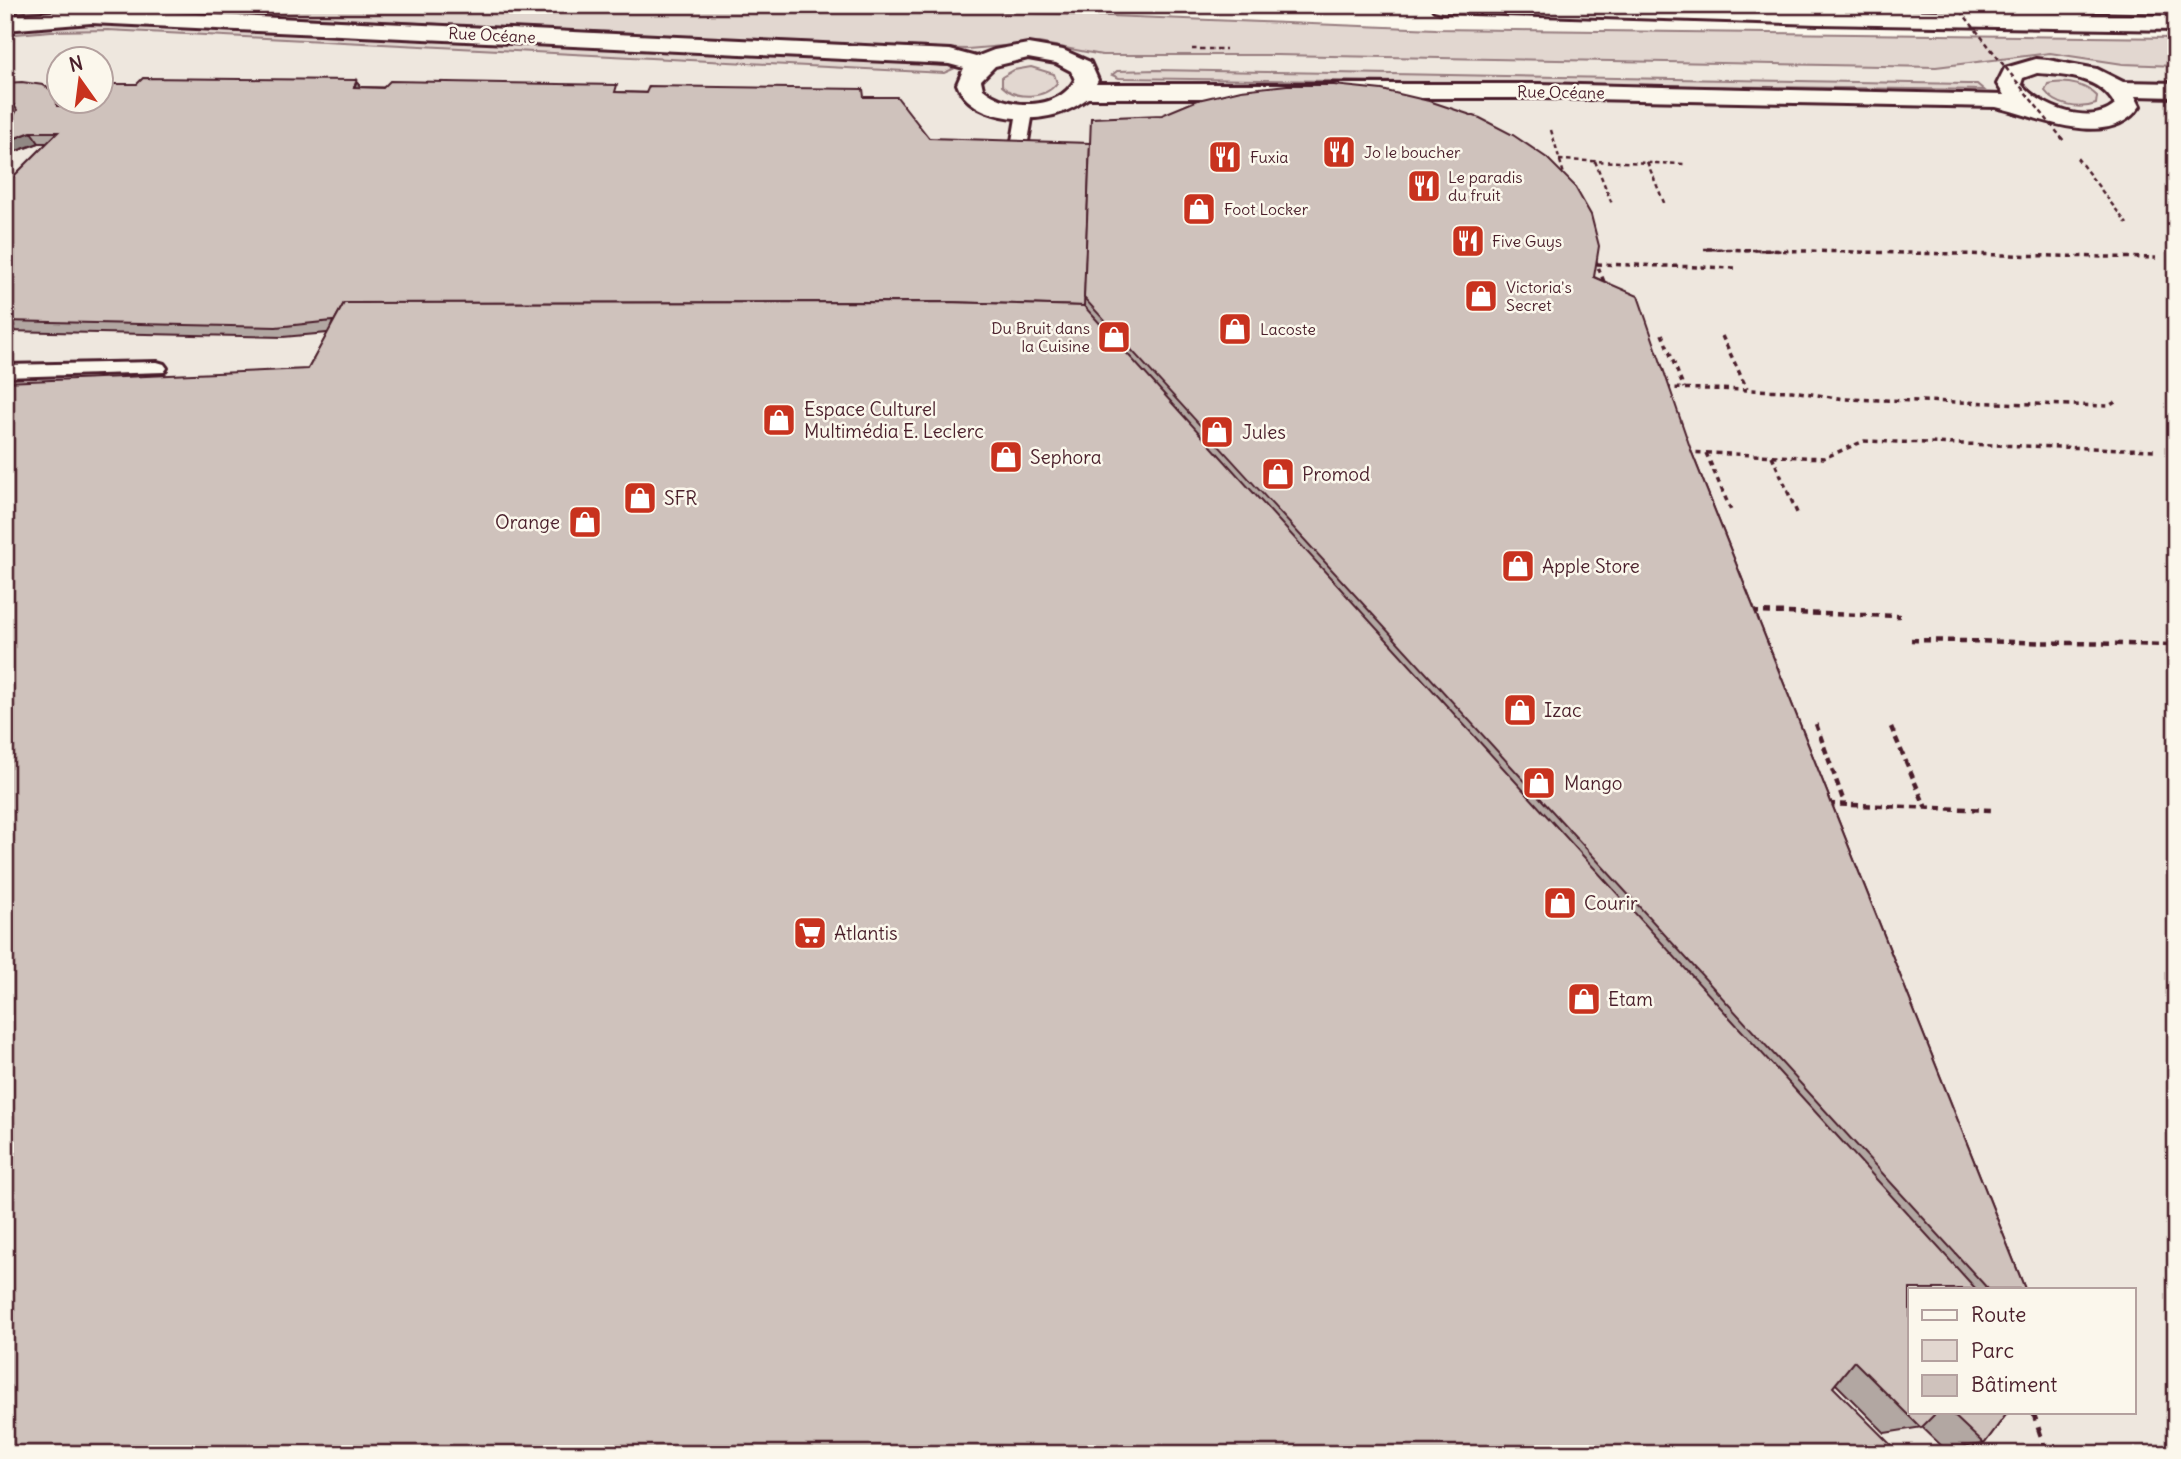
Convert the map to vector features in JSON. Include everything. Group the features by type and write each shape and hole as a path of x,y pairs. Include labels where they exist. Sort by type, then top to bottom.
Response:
{"main road":[{"path":"1442,5 1831,17 2176,23"},
{"name":"Rue Océane","path":"5,23 91,16 950,57 966,78"},
{"name":"Rue Océane","path":"5,44 54,38 98,38 882,76"},
{"path":"1038,51 1063,56 1092,75 1064,104 1025,112 981,100 966,78 1010,53 1038,51"},
{"path":"2036,109 2012,93 2007,85 2007,78 2022,68 2053,66 2089,74 2117,89 2176,90"},
{"name":"Rue Océane","path":"1526,68 2007,78"},
{"name":"Rue Océane","path":"1092,75 1539,91 1996,100 2036,109 2053,116 2089,121 2117,118 2124,112 2128,106 2117,89"}],"lane":[{"path":"1019,147 1025,112"},
{"path":"5,371 157,368"}],"path":[{"path":"1956,5 2127,224"},
{"path":"1549,125 1567,182"},
{"path":"1559,160 1686,164"},
{"path":"1595,161 1612,204"},
{"path":"1647,162 1665,205"},
{"path":"1704,249 2156,258"},
{"path":"1593,252 1607,289"},
{"path":"1597,264 1736,268"},
{"path":"1662,334 1684,388"},
{"path":"1722,336 1747,390"},
{"path":"1658,388 1792,391 1844,399 2109,406 2118,401"},
{"path":"1681,452 1824,458 1864,442 2157,450"},
{"path":"1706,453 1732,513"},
{"path":"1772,456 1798,515"},
{"path":"1743,611 1900,616"},
{"path":"1912,640 2176,645"},
{"path":"1816,724 1845,805"},
{"path":"1891,727 1926,808"},
{"path":"1824,804 1991,810"},
{"path":"2035,1414 2047,1454"}],"shaded area":[{"path":"123,7 917,48 968,49 1039,43 1102,55 1277,55 1936,67 2050,53 2123,64 2176,66 2176,1454 5,1454 5,14 33,10"}],"green space":[{"path":"5,5 834,5 1436,29 2176,38 2176,66 2123,64 2050,53 1936,67 1277,55 1102,55 1039,43 968,49 917,48 123,8 33,10 5,14"},
{"path":"64,24 117,24 885,61 949,66 953,69 944,73 108,30 5,35 5,30"},
{"path":"1031,67 1054,74 1057,83 1045,92 1030,96 1015,94 1002,86 1002,77 1014,70"},
{"path":"1117,71 1977,84 1984,90 1119,78 1112,75"},
{"path":"2071,83 2088,89 2097,96 2096,104 2075,106 2061,103 2045,91 2048,84"}],"building":[{"path":"143,78 357,80 354,87 383,88 390,81 617,85 615,92 646,93 649,86 863,89 864,97 897,97 929,138 1090,143 1084,306 945,302 344,303 331,327 333,321 276,327 5,321 5,185 58,132 31,132 5,142 5,122 13,117 17,110 14,105 5,104 5,83 22,82 46,87 46,116 116,116 116,84 137,84"},
{"path":"1287,85 1334,85 1382,90 1429,101 1480,118 1513,135 1547,158 1574,185 1591,215 1599,246 1594,277 1638,296 1692,453 2025,1288 1987,1288 1084,298 1091,118 1162,115 1198,100 1241,90"},
{"name":"Atlantis","path":"945,302 1084,306 1975,1288 1908,1288 1908,1414 1935,1414 1921,1428 1854,1361 1833,1387 1898,1454 5,1454 5,382 308,369 344,303"},
{"path":"1952,1414 2006,1414 1984,1444"}],"place":[{"name":"Jo le boucher","path":"1339,152"},
{"name":"Fuxia","path":"1225,157"},
{"name":"Le paradis du fruit","path":"1424,186"},
{"name":"Foot Locker","path":"1199,209"},
{"name":"Five Guys","path":"1468,241"},
{"name":"Victoria's Secret","path":"1481,296"},
{"name":"Lacoste","path":"1235,329"},
{"name":"Du Bruit dans la Cuisine","path":"1114,337"},
{"name":"Espace Culturel Multimédia E. Leclerc","path":"779,420"},
{"name":"Jules","path":"1217,432"},
{"name":"Sephora","path":"1006,457"},
{"name":"Promod","path":"1278,474"},
{"name":"SFR","path":"640,498"},
{"name":"Orange","path":"585,522"},
{"name":"Apple Store","path":"1518,566"},
{"name":"Izac","path":"1520,710"},
{"name":"Mango","path":"1539,783"},
{"name":"Courir","path":"1560,903"},
{"name":"Atlantis","path":"810,933"},
{"name":"Etam","path":"1584,999"}]}
